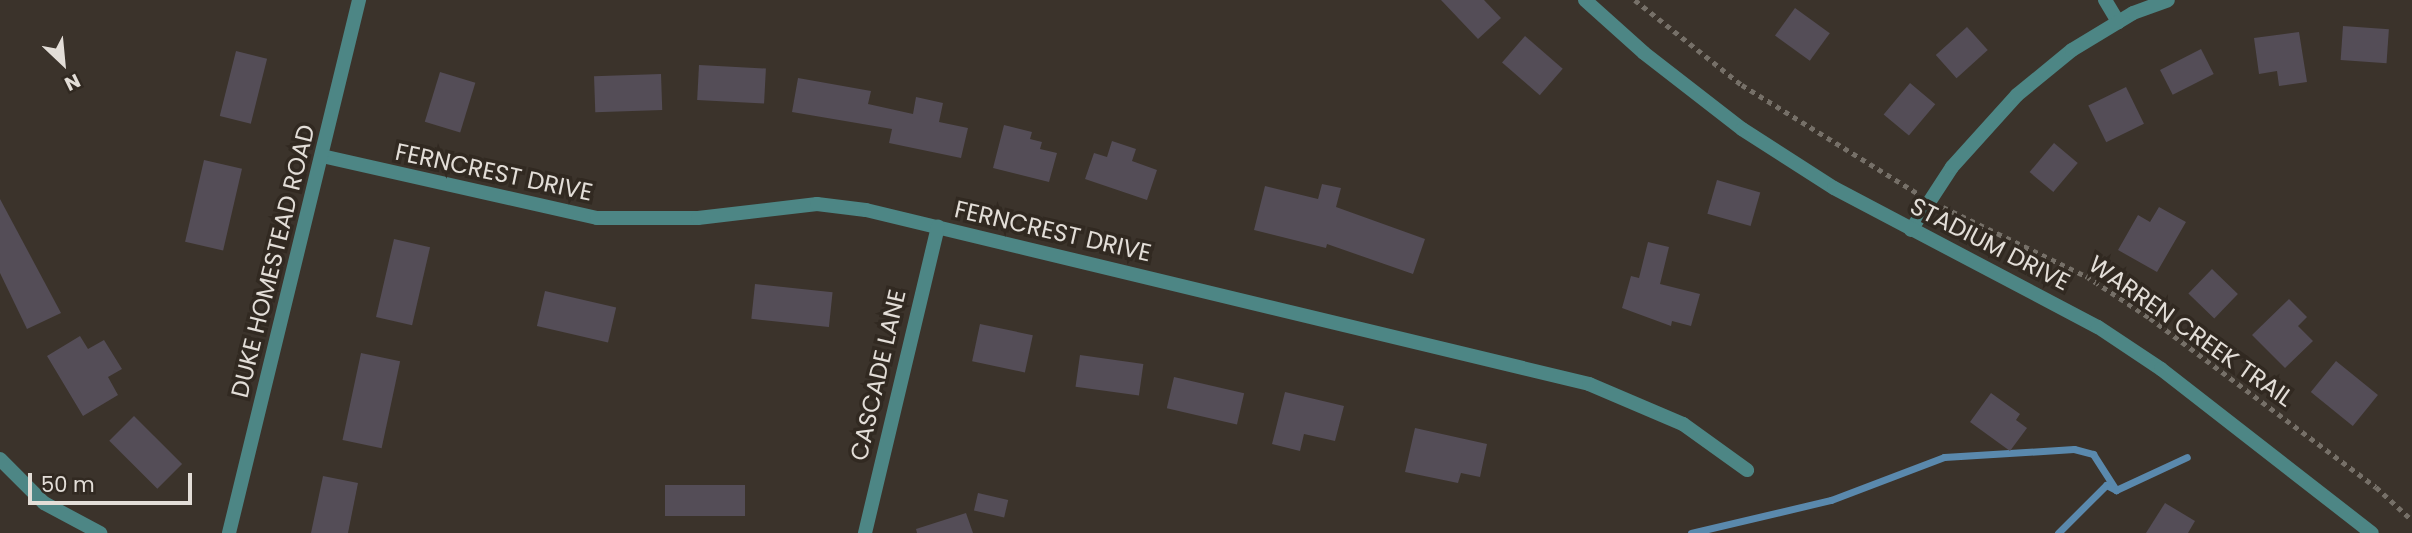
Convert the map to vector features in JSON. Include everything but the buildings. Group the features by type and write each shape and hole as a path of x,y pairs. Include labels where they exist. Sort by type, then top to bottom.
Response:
{"street":[{"name":"DUKE HOMESTEAD ROAD","path":"229,533 359,0"},
{"name":"STADIUM DRIVE","path":"1585,0 1644,53 1742,129 1911,230 2098,327 2161,369 2372,533"},
{"path":"2105,0 2118,23"},
{"path":"1911,230 1952,167 2017,95 2072,50 2118,23 2168,0"},
{"name":"FERNCREST DRIVE","path":"323,156 597,218 666,220 817,204 938,227 1589,384 1683,424 1747,470"},
{"name":"CASCADE LANE","path":"864,533 938,227"},
{"path":"0,459 44,503 100,533"}],"path":[{"name":"WARREN CREEK TRAIL","path":"1635,0 1742,85 1932,201 2086,276 2139,311 2334,455 2412,520"}],"waterway":[{"path":"1691,533 1831,500 1944,457 2074,449 2093,454 2116,490"},
{"path":"2058,533 2106,485 2116,490 2187,457"}]}
